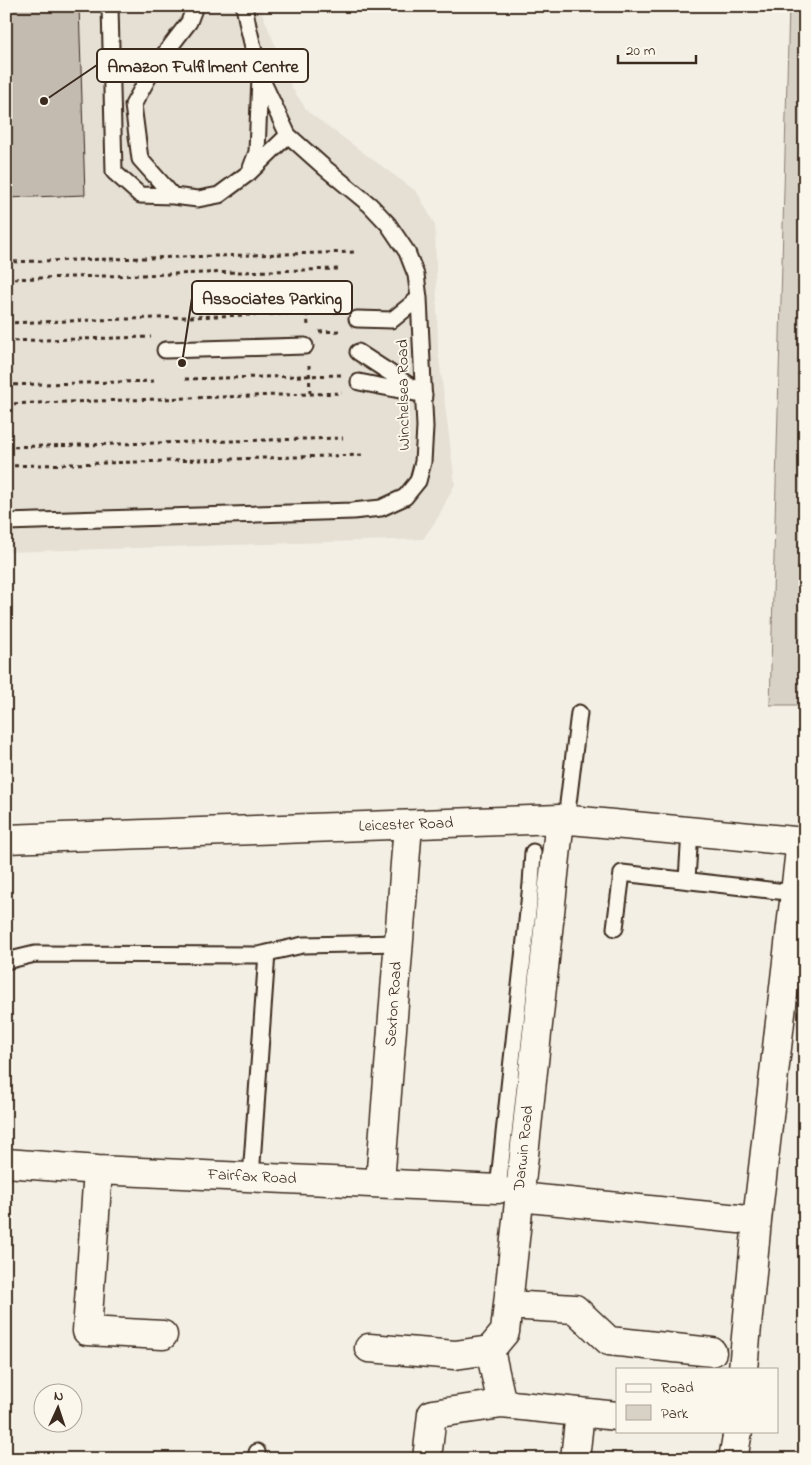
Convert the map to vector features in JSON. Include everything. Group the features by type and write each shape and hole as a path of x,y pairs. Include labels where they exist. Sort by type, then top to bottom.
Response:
{"street":[{"name":"Leicester Road","path":"6,839 563,819 803,841"},
{"name":"Darwin Road","path":"490,1350 505,1332 508,1305 509,1193 542,885 563,819"},
{"name":"Sexton Road","path":"380,1182 408,825"},
{"path":"744,1368 757,1220 795,893 803,841"},
{"name":"Fairfax Road","path":"6,1163 98,1170 380,1182 509,1193 739,1219"},
{"path":"98,1170 87,1331 164,1335"},
{"path":"508,1305 575,1309 609,1341 712,1352"},
{"path":"369,1348 455,1355 490,1350 502,1404"},
{"path":"427,1459 432,1414 502,1404 616,1416"},
{"path":"575,1459 580,1412"},
{"path":"733,1459 738,1432"}],"lane":[{"path":"110,6 114,172 140,195 198,199 219,195 250,172 288,134"},
{"path":"173,196 140,159 133,105 153,69 189,22 195,6"},
{"name":"Winchelsea Road","path":"6,522 344,512 381,508 405,497 418,481 423,462 425,427 420,298 416,275 407,252 388,224 370,205 288,134 260,76 244,6"},
{"path":"250,172 257,152 260,76"},
{"path":"357,320 392,320 420,298"},
{"path":"165,350 304,346"},
{"path":"358,352 424,395"},
{"path":"354,378 424,395"},
{"path":"563,819 579,713"},
{"path":"687,880 690,831"},
{"path":"533,852 542,885"},
{"path":"615,928 622,872 795,893"},
{"path":"6,961 35,954 258,955 303,945 399,943"},
{"path":"251,1177 266,953"}],"path":[{"path":"6,262 355,252"},
{"path":"6,279 338,269"},
{"path":"6,323 339,312"},
{"path":"6,341 155,336"},
{"path":"185,379 354,378"},
{"path":"6,385 157,381"},
{"path":"6,404 342,394"},
{"path":"6,447 343,438"},
{"path":"6,466 362,455"}],"shaded area":[{"path":"6,6 261,6 262,13 292,88 308,112 417,192 435,225 438,350 455,484 437,519 423,539 6,552"}],"green space":[{"path":"789,6 805,6 805,705 770,705"}],"building":[{"path":"6,6 79,6 85,195 6,198"}],"place":[{"name":"Amazon Fulfilment Centre","path":"44,101"},
{"name":"Associates Parking","path":"182,363"}]}
